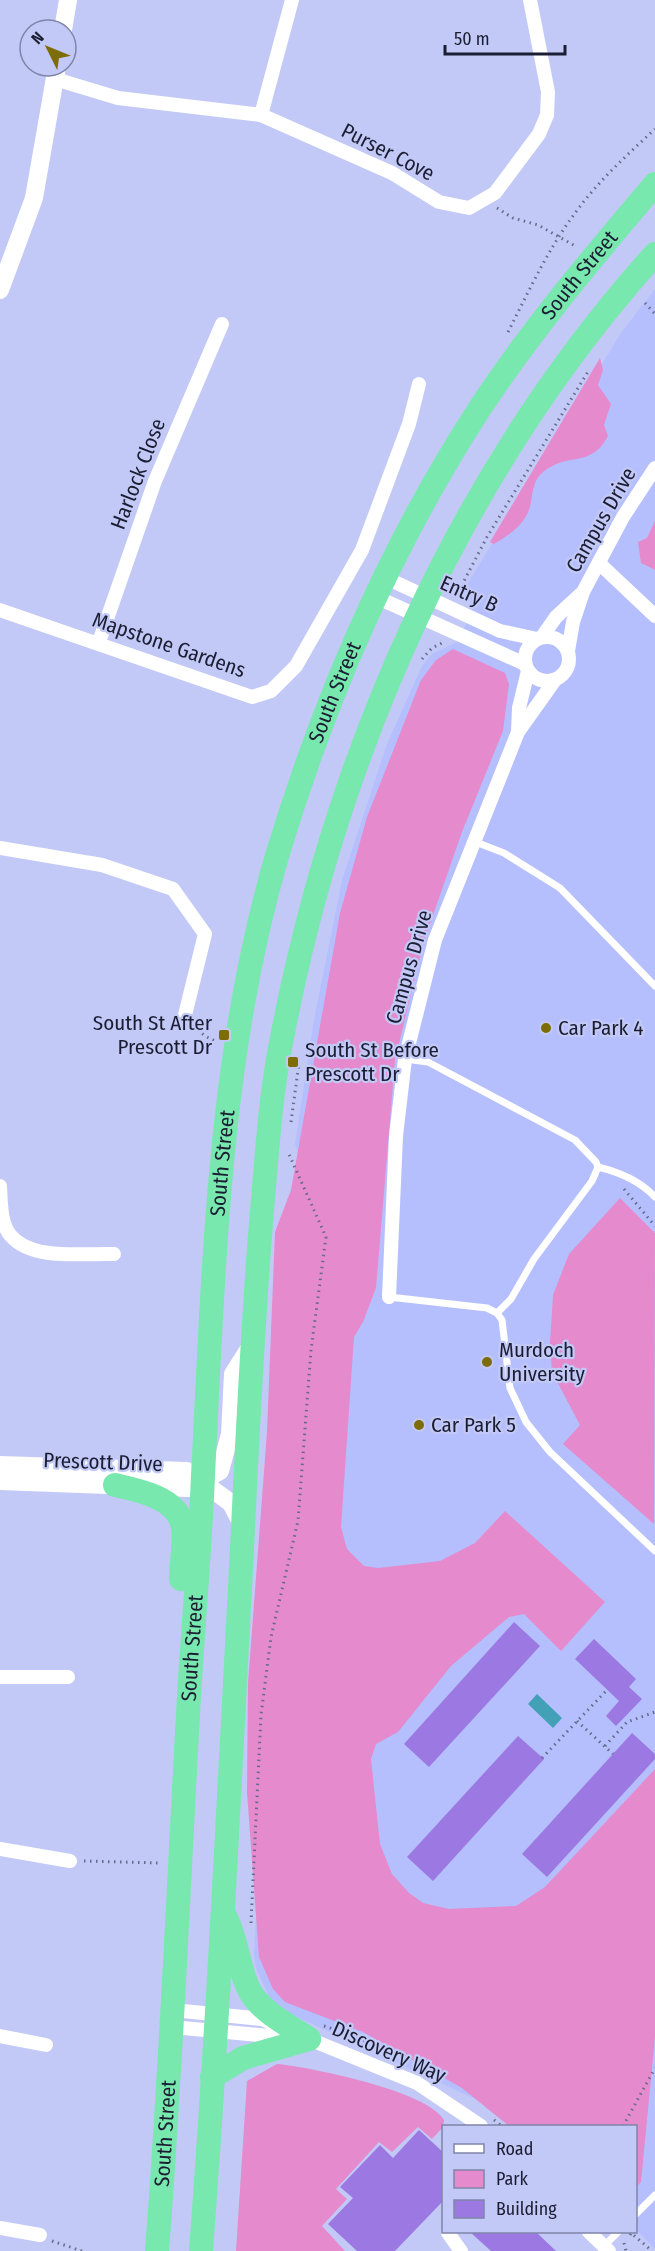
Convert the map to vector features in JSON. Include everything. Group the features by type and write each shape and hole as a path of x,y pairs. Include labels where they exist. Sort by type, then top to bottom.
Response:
{"highway":[{"name":"South Street","path":"157,2251 173,2018 191,1647 203,1481 220,1167 244,995 277,857 341,673 381,587 423,506 480,408 582,269 655,184"},
{"name":"South Street","path":"201,2251 223,1913 252,1344 271,1108 280,1046 294,982 329,841 368,731 422,608 463,529 531,419 621,291 655,254"},
{"path":"115,1485 144,1491 164,1502 173,1509 182,1523 179,1623 191,1647"},
{"path":"223,1913 235,1934 250,1992 270,2012 309,2039"},
{"path":"212,2077 243,2058 309,2039"}],"street":[{"path":"65,18 68,0"},
{"path":"261,115 292,0"},
{"path":"486,200 495,193 539,135 547,115 548,92 530,0"},
{"path":"0,290 34,198 55,78"},
{"name":"Purser Cove","path":"70,78 118,98 261,115 392,173 439,202 469,208 486,200"},
{"name":"Harlock Close","path":"99,642 155,481 222,324"},
{"name":"Mapstone Gardens","path":"0,610 99,642 252,697 271,691 296,666 362,550 409,424 419,384"},
{"name":"Campus Drive","path":"388,1297 396,1136 405,1059 435,940 518,732 555,680 566,671 570,658 568,651 573,622 583,592 600,564 623,517 655,468"},
{"path":"600,564 655,616"},
{"name":"Entry B","path":"381,587 422,608 456,634 527,668"},
{"name":"Entry B","path":"381,587 422,608 465,616 500,631 540,638"},
{"name":"Campus Drive","path":"518,732 519,708 527,668 527,650 540,638 556,617 583,592"},
{"path":"540,638 555,638 568,651"},
{"path":"527,668 540,681 555,680"},
{"path":"0,848 102,865 173,889 204,934 185,1015"},
{"path":"0,1186 3,1217 10,1235 31,1250 114,1254"},
{"path":"203,1481 220,1472 230,1434 233,1374 252,1344"},
{"name":"Prescott Drive","path":"174,1470 192,1459 205,1446"},
{"name":"Prescott Drive","path":"0,1465 187,1471 231,1503 243,1526"},
{"name":"Prescott Drive","path":"0,1481 188,1488 203,1481"},
{"path":"0,1677 68,1677"},
{"path":"0,1849 70,1861"},
{"name":"Discovery Way","path":"173,2018 309,2039 417,2083 478,2125"},
{"path":"0,2036 46,2045"},
{"path":"0,2228 40,2235"},
{"path":"448,2233 461,2251"},
{"path":"590,2233 606,2248"}],"lane":[{"path":"473,841 504,853 560,888 655,986"},
{"path":"405,1059 428,1062 577,1141 590,1154 598,1167 612,1170 641,1185 655,1197"},
{"path":"497,1313 511,1299 534,1259 592,1181 598,1167"},
{"path":"388,1297 482,1307 497,1313 502,1320 505,1363 510,1388 526,1422 550,1452 655,1551"},
{"path":"637,2213 655,2195"},
{"path":"606,2248 617,2233"}],"path":[{"path":"558,237 599,183 655,129"},
{"path":"486,200 513,218 538,225 581,250"},
{"path":"645,303 655,314"},
{"path":"465,616 469,604 462,590 463,583 487,537 571,404 591,367"},
{"path":"418,667 432,648 447,642 456,634"},
{"path":"290,1131 299,1062"},
{"path":"250,1934 261,1715 271,1637 298,1521 310,1350 326,1237 287,1149"},
{"path":"598,1167 605,1180 624,1189 655,1226"},
{"path":"542,1758 607,1690"},
{"path":"605,1746 627,1722 655,1712"},
{"path":"577,1721 613,1754"},
{"path":"70,1861 160,1863"},
{"path":"624,2125 655,2068"},
{"path":"626,2251 624,2243 631,2233 650,2251 655,2247"},
{"path":"40,2235 61,2247 81,2251"}],"shaded area":[{"name":"Murdoch University","path":"655,289 655,2249 637,2230 637,2125 532,2125 273,2006 256,1968 254,1952 261,1828 316,1192 295,1144 314,1020 342,880 387,744 422,666 432,654 457,642 472,612 468,583 621,333"},
{"path":"537,1694 562,1718 553,1728 528,1704"}],"green space":[{"path":"600,358 603,370 598,385 611,404 604,425 608,436 594,453 551,466 542,473 538,477 530,507 522,522 514,531 499,541 494,544 490,542"},
{"path":"655,521 655,570 641,563 638,542 647,538"},
{"path":"453,649 505,673 509,684 503,731 462,832 424,941 395,1060 376,1288 363,1322 354,1337 341,1527 347,1549 364,1566 378,1568 440,1561 475,1543 505,1511 605,1602 561,1651 524,1614 509,1617 451,1666 398,1732 376,1744 371,1759 380,1844 392,1874 409,1893 423,1903 449,1909 516,1906 545,1887 655,1769 655,2037 641,2182 637,2186 637,2125 508,2125 462,2088 363,2032 285,2002 273,1989 259,1957 247,1792 248,1683 267,1432 275,1232 291,1190 340,913 367,817 421,680 436,660"},
{"path":"620,1198 655,1233 654,1524 563,1444 580,1425 552,1372 550,1343 553,1295 569,1254"},
{"path":"277,2064 340,2075 416,2099 434,2109 444,2120 443,2125 432,2139 418,2127 392,2152 379,2142 336,2189 347,2199 322,2226 345,2251 236,2251 247,2081"}],"building":[{"path":"514,1622 540,1646 429,1767 404,1744"},
{"path":"594,1639 636,1679 629,1687 642,1699 616,1726 606,1716 619,1701 575,1659"},
{"path":"632,1733 655,1754 655,1759 547,1877 522,1854"},
{"path":"518,1736 544,1759 433,1881 407,1857"},
{"path":"419,2130 442,2151 442,2202 395,2251 357,2251 328,2224 353,2198 340,2187 380,2145 393,2158"},
{"path":"471,2233 537,2233 556,2251 491,2251"}],"place":[{"name":"Car Park 4","path":"546,1028"},
{"name":"South St After Prescott Dr","path":"224,1035"},
{"name":"South St Before Prescott Dr","path":"293,1062"},
{"name":"Murdoch University","path":"487,1362"},
{"name":"Car Park 5","path":"419,1425"}]}
